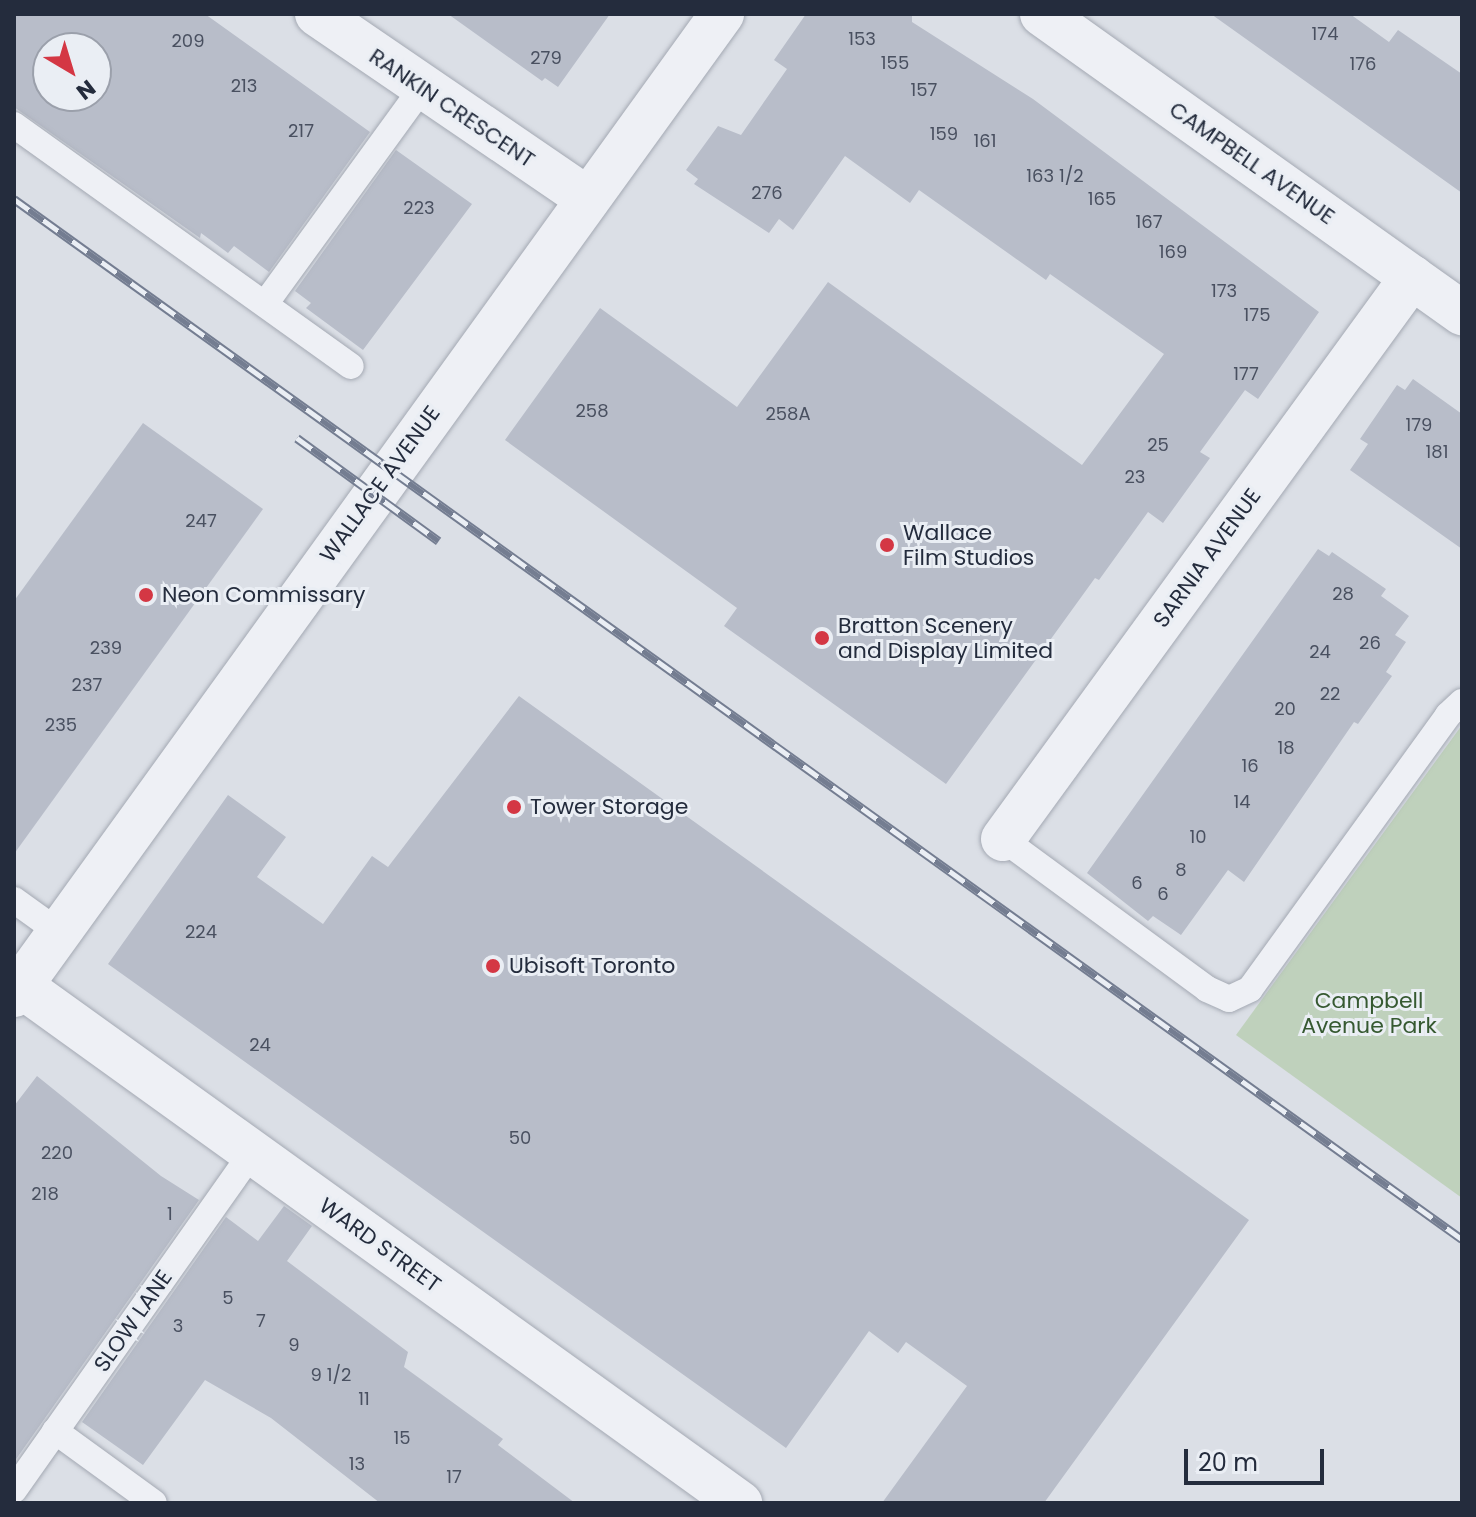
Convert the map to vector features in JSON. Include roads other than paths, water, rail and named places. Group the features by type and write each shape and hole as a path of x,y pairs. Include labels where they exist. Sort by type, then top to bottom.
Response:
{"street":[{"name":"RANKIN CRESCENT","path":"317,14 421,89 588,199"},
{"name":"WALLACE AVENUE","path":"18,990 722,14"},
{"name":"CAMPBELL AVENUE","path":"1042,14 1462,313"},
{"name":"SARNIA AVENUE","path":"1003,839 1412,277"},
{"name":"WARD STREET","path":"18,990 252,1152 740,1503"}],"lane":[{"path":"265,304 421,89"},
{"path":"14,125 351,366"},
{"path":"1003,839 1207,989 1229,999 1250,989 1448,715 1462,702"},
{"path":"14,900 60,933"},
{"name":"SLOW LANE","path":"14,1490 252,1152"},
{"path":"55,1431 154,1503"}],"railway":[{"path":"14,199 1462,1239"},
{"path":"297,438 439,541"}],"place":[{"name":"Wallace Film Studios","path":"887,545"},
{"name":"Neon Commissary","path":"146,595"},
{"name":"Bratton Scenery and Display Limited","path":"822,638"},
{"name":"Tower Storage","path":"514,807"},
{"name":"Ubisoft Toronto","path":"493,966"}],"park label":[{"name":"Campbell Avenue Park","path":"1369,1012"}]}
